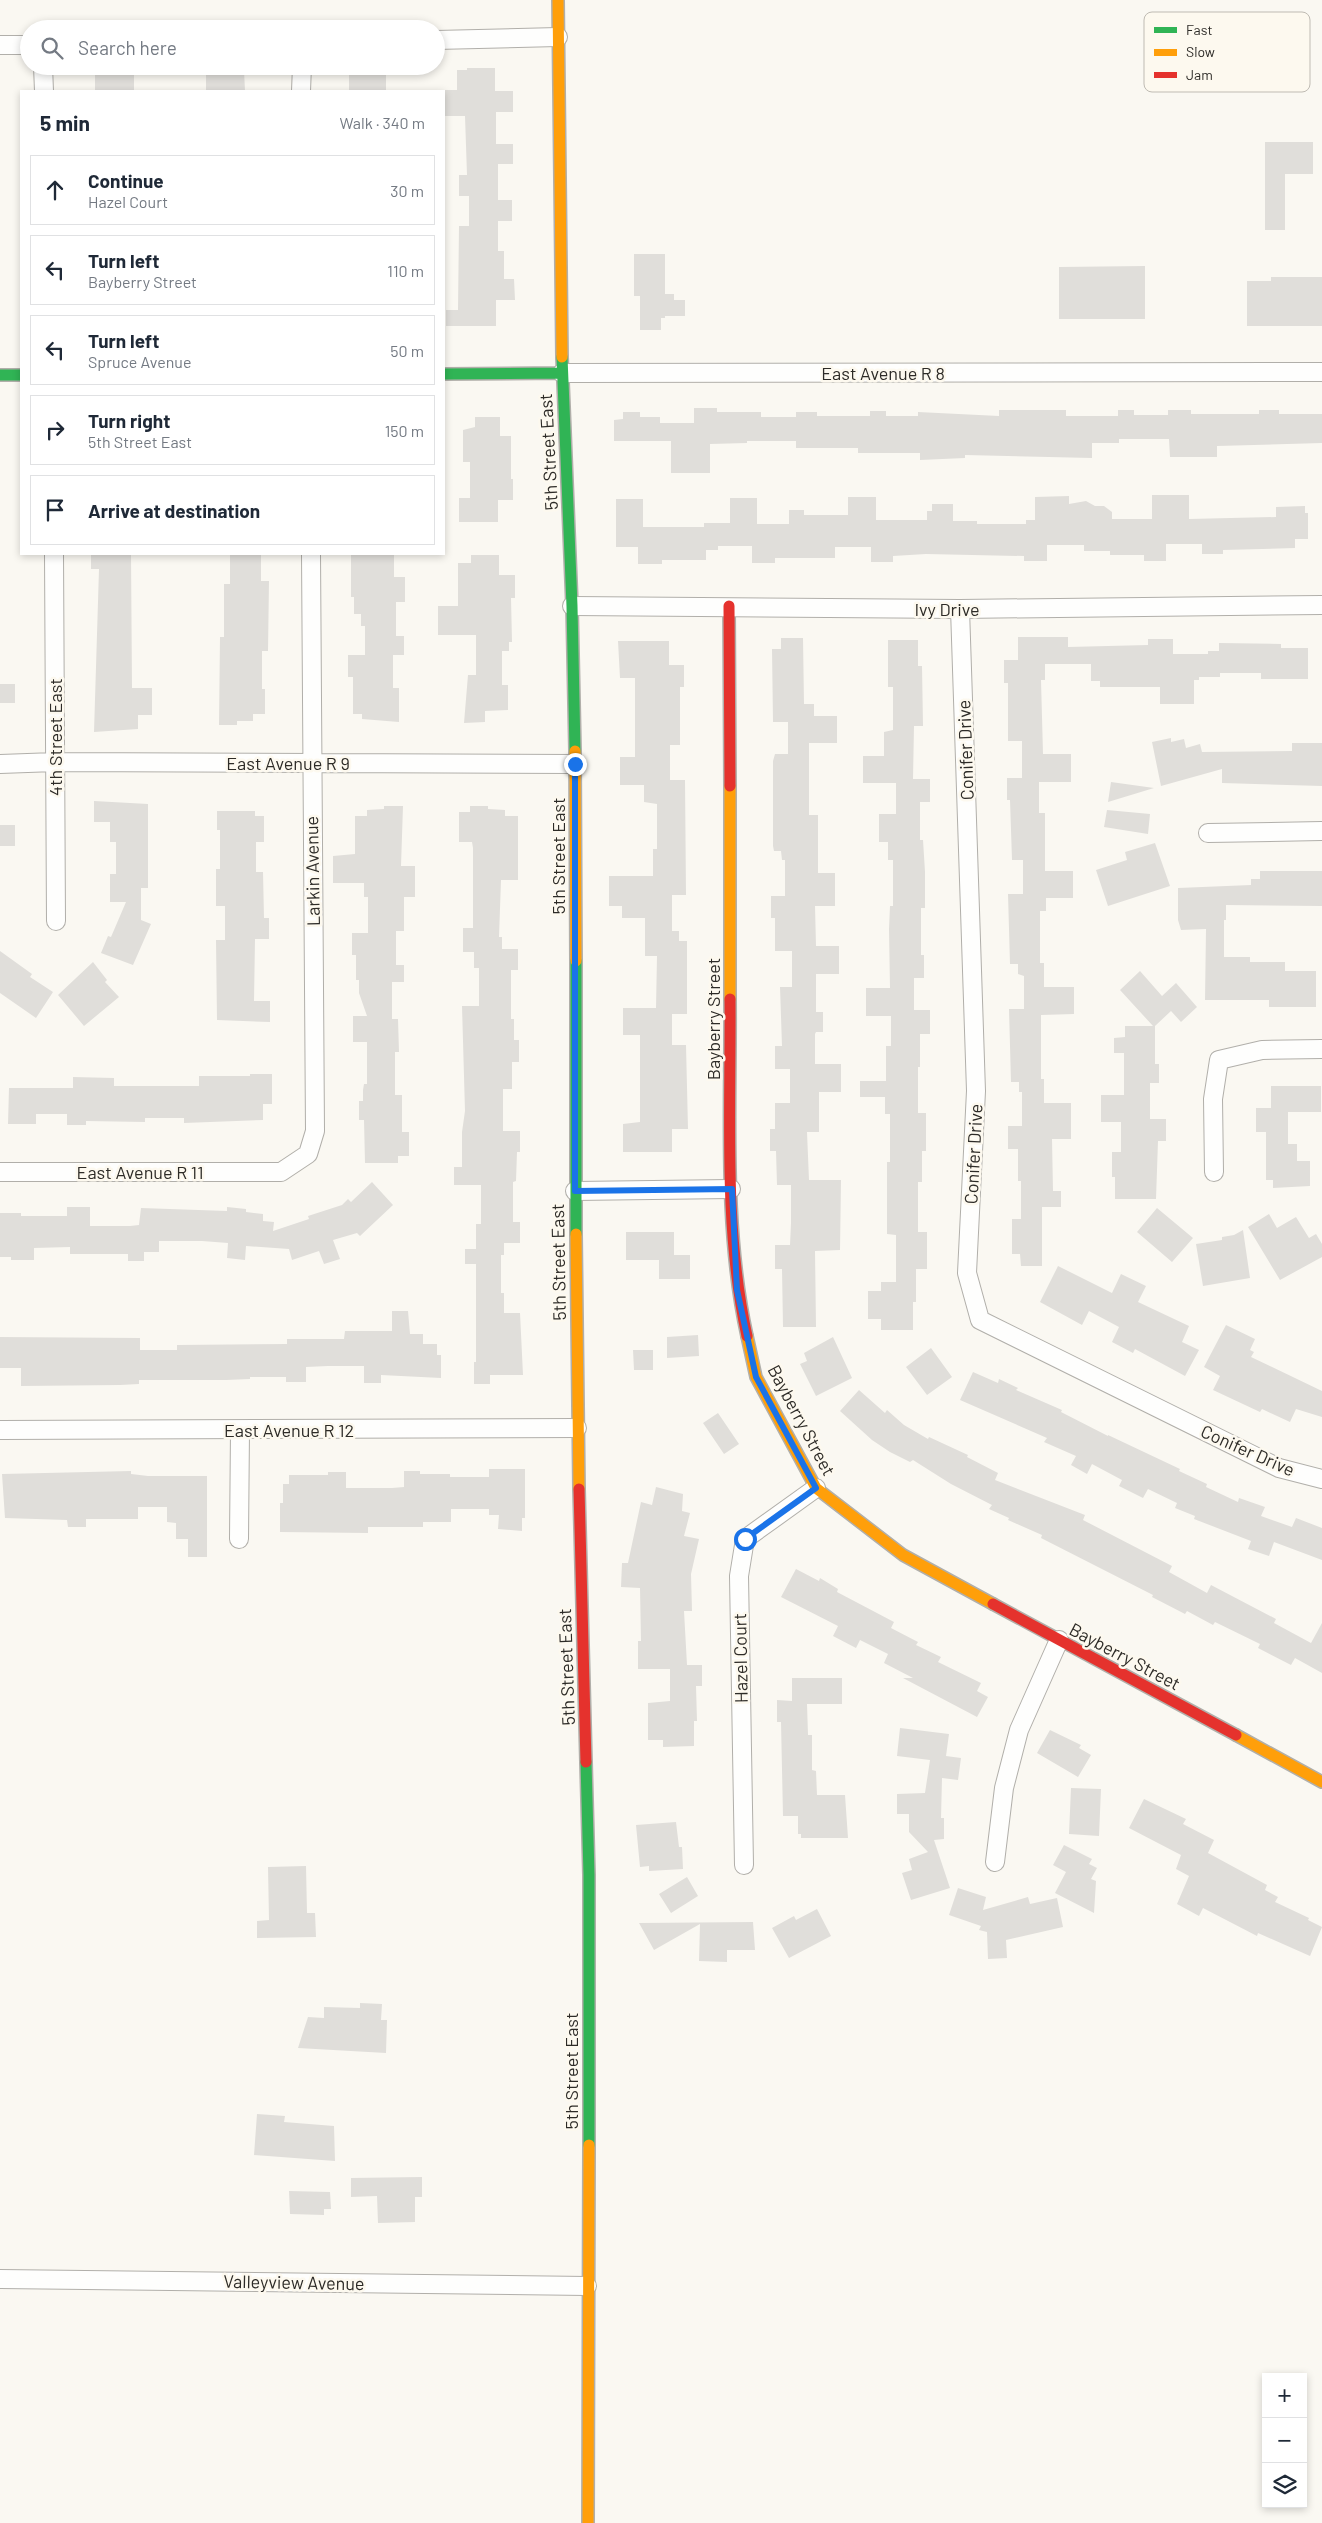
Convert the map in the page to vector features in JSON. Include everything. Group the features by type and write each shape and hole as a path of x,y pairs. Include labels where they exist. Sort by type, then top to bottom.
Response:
{"street":[{"name":"5th Street East","path":"558,0 562,374 572,606 575,764 577,1428 589,1875 588,2523"},
{"path":"445,40 558,37"},
{"path":"0,45 20,45"},
{"path":"43,75 44,90"},
{"path":"301,90 302,75"},
{"name":"East Avenue R 8","path":"445,374 1322,372"},
{"path":"0,375 20,375"},
{"name":"4th Street East","path":"54,555 56,921"},
{"name":"Larkin Avenue","path":"281,1172 308,1154 315,1131 311,555"},
{"name":"Ivy Drive","path":"572,606 960,609 1322,605"},
{"name":"Bayberry Street","path":"729,606 732,1189 737,1290 756,1377 816,1488 902,1555 1322,1782"},
{"name":"Conifer Drive","path":"960,609 976,1091 967,1273 980,1320 1279,1468 1322,1479"},
{"name":"East Avenue R 9","path":"0,764 55,762 575,764"},
{"path":"1208,833 1322,831"},
{"path":"1214,1172 1213,1098 1219,1060 1262,1050 1322,1049"},
{"name":"East Avenue R 11","path":"0,1172 281,1172"},
{"path":"575,1191 732,1189"},
{"name":"East Avenue R 12","path":"0,1430 240,1431 577,1428"},
{"path":"239,1539 240,1431"},
{"name":"Hazel Court","path":"744,1865 739,1576 745,1539 816,1488"},
{"path":"995,1862 1004,1788 1019,1730 1059,1640"},
{"name":"Valleyview Avenue","path":"0,2279 587,2286"}],"building":[{"path":"467,68 495,68 495,91 513,91 513,112 496,112 496,144 513,144 513,164 498,164 498,200 512,200 512,221 498,221 498,251 504,251 504,279 514,279 515,300 496,300 496,326 446,326 446,310 458,310 459,226 469,226 469,196 459,196 459,175 467,175 465,116 445,116 445,90 457,90 457,70 467,70"},
{"path":"95,75 134,75 134,90 95,90"},
{"path":"206,75 244,75 245,90 206,90"},
{"path":"349,75 386,75 386,90 349,90"},
{"path":"1265,142 1313,142 1313,174 1285,174 1285,230 1265,230"},
{"path":"634,254 665,254 665,294 674,294 674,300 685,300 685,316 665,316 665,318 661,318 661,330 640,330 640,296 634,296"},
{"path":"1145,266 1145,319 1059,319 1059,267"},
{"path":"1271,277 1322,277 1322,326 1247,326 1247,281 1271,281"},
{"path":"694,408 717,408 717,412 761,412 761,417 796,417 796,412 817,412 817,416 870,416 870,411 886,411 886,416 918,416 918,412 999,416 999,410 1066,410 1066,416 1118,416 1118,410 1134,410 1134,415 1168,415 1168,410 1191,410 1191,414 1259,414 1259,410 1279,410 1279,414 1322,414 1322,443 1217,446 1217,457 1170,457 1169,439 1119,439 1119,443 1092,443 1092,458 965,455 965,458 920,460 920,453 858,453 858,448 796,448 796,441 747,441 747,443 710,444 710,473 671,473 671,441 614,441 614,420 623,419 623,412 640,412 640,417 660,417 660,423 694,423"},
{"path":"475,417 500,417 500,436 511,436 513,500 498,500 498,522 459,522 459,498 470,498 470,462 463,462 463,430 475,427"},
{"path":"1152,495 1189,495 1189,519 1276,517 1276,507 1305,506 1305,513 1308,513 1308,539 1295,539 1295,548 1223,550 1223,554 1202,554 1202,544 1166,544 1166,561 1144,561 1144,555 1110,555 1110,551 1084,551 1084,545 1047,545 1047,561 1024,561 1024,556 926,554 893,556 893,562 871,562 871,547 835,547 835,558 775,558 775,563 752,563 752,546 718,546 718,550 706,550 706,560 662,560 662,564 638,564 638,547 616,547 616,499 643,499 643,527 704,527 704,523 730,523 730,498 757,498 757,524 789,524 789,510 804,510 804,515 848,515 848,497 876,497 876,520 927,520 927,511 932,511 932,504 953,504 953,521 977,521 977,524 1026,524 1026,520 1035,520 1035,497 1069,496 1069,504 1086,501 1095,506 1104,506 1112,512 1112,519 1152,519"},
{"path":"91,555 131,555 132,688 152,688 152,715 138,715 138,729 94,732 99,569 91,569"},
{"path":"230,555 261,555 261,581 269,581 268,651 262,651 262,689 265,689 265,714 253,714 253,721 237,721 237,725 219,725 220,637 224,637 224,584 230,584"},
{"path":"351,555 394,555 394,577 405,577 405,602 396,602 396,636 404,636 404,655 393,655 393,688 399,688 399,722 362,719 362,714 353,714 353,677 348,677 348,655 365,655 365,626 361,626 361,614 354,614 354,597 351,597"},
{"path":"471,555 499,555 499,575 515,575 515,598 511,598 512,642 509,642 509,651 502,651 502,685 508,685 508,710 485,711 485,722 464,723 468,675 476,675 476,635 438,635 438,606 458,606 458,563 471,563"},
{"path":"1018,637 1068,637 1068,647 1148,645 1148,639 1173,639 1173,654 1208,654 1208,651 1219,651 1219,643 1281,644 1281,648 1308,648 1308,679 1261,679 1261,673 1220,673 1220,677 1199,677 1199,680 1194,680 1194,704 1160,704 1160,687 1100,687 1100,681 1091,681 1091,664 1045,664 1045,680 1041,680 1043,754 1071,754 1071,782 1039,782 1039,813 1045,813 1045,871 1073,871 1073,898 1046,898 1046,911 1040,911 1040,963 1044,963 1044,987 1074,987 1074,1014 1041,1015 1041,1079 1044,1079 1044,1103 1071,1103 1071,1139 1052,1139 1053,1191 1061,1191 1061,1207 1042,1207 1042,1266 1021,1266 1020,1254 1012,1254 1012,1219 1021,1219 1021,1181 1018,1181 1018,1149 1008,1149 1008,1126 1022,1126 1022,1092 1019,1092 1019,1082 1011,1082 1009,1009 1024,1009 1024,976 1018,974 1018,964 1010,964 1008,894 1023,894 1023,860 1012,860 1010,800 1007,800 1007,778 1022,778 1022,741 1008,741 1008,683 1004,683 1004,660 1018,660"},
{"path":"781,638 803,638 804,704 814,704 814,716 837,716 837,743 809,743 809,815 818,815 818,873 835,873 835,906 815,906 816,946 839,946 839,974 816,974 816,1012 823,1012 823,1032 816,1032 815,1034 815,1064 841,1064 841,1092 819,1092 819,1132 807,1132 809,1180 841,1180 840,1250 815,1251 816,1327 783,1327 782,1269 775,1269 775,1245 790,1245 791,1223 791,1185 777,1185 776,1151 770,1151 770,1129 775,1129 775,1103 790,1103 790,1069 775,1069 775,1046 782,1046 780,987 792,987 792,951 775,951 775,918 771,918 771,896 785,896 785,860 782,860 781,851 774,851 773,846 773,761 775,754 788,754 788,722 773,722 772,649 781,649"},
{"path":"888,640 918,640 918,666 922,666 923,726 914,726 913,779 930,779 930,802 920,802 920,840 923,840 925,872 925,908 921,908 921,955 924,955 924,978 914,978 914,1010 930,1010 930,1034 920,1034 920,1067 918,1067 918,1113 926,1113 926,1151 922,1151 922,1182 918,1182 918,1232 927,1232 927,1269 916,1269 916,1302 913,1302 913,1330 881,1330 881,1319 868,1319 868,1291 881,1291 881,1282 896,1282 896,1235 887,1234 887,1162 890,1162 890,1114 885,1114 885,1097 860,1097 860,1081 886,1081 886,1046 891,1046 891,1016 866,1016 866,988 890,988 889,929 890,906 893,906 893,860 888,860 888,842 879,842 879,814 896,814 896,783 863,783 863,756 884,756 884,732 893,730 893,687 888,687"},
{"path":"618,641 669,641 669,665 684,665 684,687 680,687 680,745 670,745 670,780 685,780 686,895 672,895 672,931 679,931 679,941 687,941 687,1014 672,1014 672,1045 686,1045 688,1129 672,1129 672,1152 623,1152 623,1124 640,1122 640,1035 623,1035 623,1008 656,1008 657,956 645,956 645,918 622,918 622,906 609,906 609,876 653,876 653,849 657,849 657,804 644,802 644,785 620,785 620,757 635,757 635,678 620,678"},
{"path":"0,684 15,684 15,703 0,703"},
{"path":"1171,738 1171,742 1184,739 1186,748 1200,744 1202,752 1292,751 1292,743 1322,743 1322,786 1222,783 1222,769 1161,786 1152,742"},
{"path":"1111,782 1154,788 1108,802"},
{"path":"94,801 148,804 148,888 141,888 141,920 151,924 133,965 101,953 108,936 111,937 126,902 110,902 110,874 116,874 116,842 110,842 110,822 94,822"},
{"path":"384,806 403,806 401,866 415,866 415,897 404,897 404,931 396,931 396,965 404,965 404,982 392,982 392,1019 398,1019 399,1052 395,1052 395,1095 402,1095 402,1132 409,1132 409,1156 398,1156 398,1163 365,1163 364,1120 359,1120 359,1101 363,1101 364,1084 367,1084 367,1042 353,1042 353,1016 367,1016 359,993 359,980 356,980 356,955 352,955 352,933 368,933 368,897 364,897 364,883 333,883 333,856 355,854 355,816 367,816 367,810 384,809"},
{"path":"470,806 488,806 488,809 505,810 505,816 518,816 518,880 501,880 499,937 502,937 502,949 518,949 518,970 511,970 511,1019 514,1019 514,1040 519,1040 519,1062 512,1062 512,1089 503,1089 503,1131 520,1131 520,1152 517,1152 516,1181 513,1182 513,1222 520,1222 520,1243 504,1243 504,1255 501,1255 501,1293 504,1293 504,1313 520,1313 523,1375 490,1375 490,1384 474,1384 474,1362 476,1362 476,1264 465,1264 465,1249 476,1249 476,1224 481,1224 481,1185 454,1185 454,1167 462,1167 462,1132 465,1111 462,1006 479,1006 479,968 474,968 474,952 463,952 463,928 473,928 473,848 472,842 459,842 459,812 470,812"},
{"path":"1107,810 1150,814 1148,834 1104,827"},
{"path":"217,811 255,811 255,816 264,816 264,842 256,842 256,872 263,872 264,918 269,918 269,939 255,939 254,1001 270,1001 270,1022 217,1020 216,940 225,940 225,906 216,906 216,869 220,869 220,830 217,830"},
{"path":"0,825 15,825 15,846 0,846"},
{"path":"1155,843 1170,886 1108,906 1096,870 1127,860 1125,852"},
{"path":"1260,871 1322,871 1322,906 1226,905 1224,957 1250,957 1250,962 1285,962 1285,971 1316,971 1316,1007 1269,1007 1269,1000 1205,1000 1206,929 1181,930 1178,920 1178,888 1251,885 1251,879 1260,879"},
{"path":"0,951 32,974 30,977 53,992 36,1018 0,993"},
{"path":"93,962 107,980 105,982 119,997 84,1026 58,995"},
{"path":"1140,971 1162,996 1176,983 1197,1007 1181,1022 1171,1011 1155,1026 1155,1064 1159,1064 1159,1083 1150,1083 1150,1119 1166,1119 1166,1141 1158,1141 1156,1199 1115,1199 1115,1177 1112,1177 1112,1152 1121,1152 1121,1122 1101,1122 1101,1095 1124,1095 1124,1053 1114,1053 1114,1038 1125,1037 1125,1026 1153,1026 1120,990"},
{"path":"250,1074 272,1074 272,1104 263,1104 263,1120 184,1123 184,1118 145,1118 145,1122 86,1121 86,1125 67,1125 67,1114 36,1114 36,1124 8,1124 9,1088 73,1088 73,1077 114,1078 114,1086 199,1086 199,1076 250,1076"},
{"path":"1271,1086 1321,1086 1321,1112 1288,1112 1288,1144 1297,1144 1297,1161 1310,1161 1310,1186 1273,1188 1273,1180 1266,1180 1266,1132 1256,1132 1256,1108 1271,1108"},
{"path":"372,1182 393,1205 360,1236 357,1233 333,1240 340,1259 324,1264 319,1251 292,1260 289,1249 246,1246 245,1260 227,1258 228,1243 202,1241 159,1241 159,1252 144,1252 144,1261 128,1261 128,1254 70,1254 70,1247 34,1248 34,1260 11,1260 11,1257 0,1257 0,1213 21,1213 21,1216 67,1216 67,1207 90,1207 90,1226 130,1226 139,1225 141,1208 227,1211 227,1207 246,1209 246,1212 263,1214 263,1221 274,1222 273,1231 309,1219 308,1216 342,1205 348,1199 351,1202"},
{"path":"1157,1208 1193,1238 1172,1262 1137,1232"},
{"path":"1269,1214 1277,1228 1296,1217 1309,1238 1316,1234 1322,1244 1322,1257 1280,1280 1248,1227"},
{"path":"1243,1230 1250,1278 1203,1286 1196,1244 1222,1240 1222,1237 1234,1235"},
{"path":"626,1232 674,1232 674,1255 690,1255 690,1279 659,1279 659,1260 626,1260"},
{"path":"1058,1266 1112,1293 1121,1274 1146,1286 1138,1302 1189,1326 1182,1342 1199,1350 1185,1376 1135,1349 1133,1353 1112,1342 1119,1327 1089,1311 1082,1325 1040,1302"},
{"path":"392,1311 408,1311 410,1334 423,1334 423,1344 437,1344 437,1355 441,1355 441,1378 381,1375 381,1383 364,1383 364,1366 328,1366 306,1367 306,1382 286,1382 286,1377 250,1377 250,1379 226,1380 139,1380 139,1384 120,1385 21,1386 21,1368 0,1368 0,1337 140,1338 140,1350 177,1350 177,1345 287,1344 287,1339 344,1339 345,1331 392,1331"},
{"path":"1226,1325 1255,1339 1250,1350 1254,1352 1251,1357 1322,1391 1322,1417 1296,1409 1290,1422 1262,1409 1260,1412 1213,1390 1220,1376 1204,1367"},
{"path":"698,1335 699,1356 667,1358 667,1337"},
{"path":"833,1337 852,1378 816,1396 800,1364 807,1361 804,1353"},
{"path":"931,1348 952,1377 927,1395 906,1367"},
{"path":"633,1350 653,1350 653,1370 634,1370"},
{"path":"973,1372 998,1383 999,1379 1018,1388 1016,1390 1062,1410 1061,1412 1108,1436 1180,1469 1179,1471 1207,1484 1206,1487 1238,1502 1239,1498 1265,1507 1261,1516 1292,1527 1296,1518 1322,1528 1322,1560 1274,1542 1269,1556 1248,1549 1251,1541 1194,1519 1195,1516 1175,1508 1177,1503 1148,1489 1143,1498 1119,1486 1122,1480 1092,1464 1087,1474 1071,1465 1076,1456 1044,1442 1047,1438 960,1400"},
{"path":"859,1390 885,1413 887,1410 904,1425 928,1439 929,1437 968,1455 967,1457 998,1473 995,1480 1085,1515 1083,1520 1172,1566 1169,1572 1207,1593 1211,1585 1276,1619 1274,1623 1311,1643 1322,1623 1322,1673 1295,1658 1291,1665 1258,1648 1260,1644 1215,1622 1213,1625 1187,1611 1185,1614 1152,1597 1153,1595 1041,1538 1042,1535 1008,1520 1009,1518 989,1509 992,1505 951,1484 913,1460 910,1462 890,1452 872,1440 840,1411"},
{"path":"718,1413 739,1444 724,1454 703,1423"},
{"path":"489,1469 525,1469 525,1518 522,1518 522,1531 498,1529 499,1515 489,1515 489,1509 451,1509 451,1522 423,1522 423,1527 368,1527 368,1533 280,1532 280,1503 283,1503 283,1484 289,1484 289,1475 328,1475 328,1472 346,1472 346,1488 392,1488 404,1487 404,1471 420,1471 420,1474 450,1474 450,1477 489,1477"},
{"path":"131,1471 131,1474 148,1476 207,1476 207,1557 188,1557 188,1539 176,1539 176,1523 167,1522 167,1507 138,1507 138,1519 86,1519 86,1527 68,1527 67,1520 5,1518 2,1474"},
{"path":"656,1487 683,1494 682,1511 690,1513 684,1536 699,1539 691,1574 692,1611 684,1611 687,1665 702,1665 702,1686 696,1686 697,1721 694,1721 694,1746 663,1747 663,1740 648,1740 648,1703 670,1701 670,1669 638,1669 638,1641 641,1641 640,1588 621,1587 622,1563 628,1563 641,1502 652,1505"},
{"path":"796,1569 819,1581 820,1578 838,1589 837,1592 894,1622 891,1628 918,1642 916,1645 941,1657 938,1662 981,1683 977,1691 988,1697 977,1717 903,1678 913,1678 884,1663 888,1654 860,1640 856,1648 833,1636 838,1626 781,1597"},
{"path":"792,1678 842,1678 842,1704 807,1704 808,1735 812,1735 812,1770 816,1771 817,1795 845,1795 848,1838 801,1838 801,1834 798,1834 798,1816 783,1816 781,1722 777,1722 777,1700 792,1701"},
{"path":"900,1728 949,1734 946,1756 961,1758 958,1780 942,1778 941,1818 944,1818 944,1839 934,1840 950,1888 911,1900 902,1873 912,1870 909,1859 928,1852 909,1832 909,1814 897,1814 897,1794 925,1793 930,1760 897,1756"},
{"path":"1050,1730 1081,1745 1079,1748 1091,1755 1078,1777 1037,1753"},
{"path":"1071,1788 1101,1789 1099,1836 1069,1834"},
{"path":"1144,1799 1186,1819 1183,1824 1214,1840 1208,1853 1267,1885 1265,1890 1278,1897 1275,1902 1309,1918 1308,1920 1322,1927 1310,1956 1258,1933 1257,1936 1203,1908 1199,1916 1177,1904 1189,1876 1176,1869 1181,1855 1129,1828"},
{"path":"676,1822 679,1847 682,1847 683,1869 649,1871 649,1866 640,1867 636,1825"},
{"path":"1064,1845 1092,1859 1089,1864 1097,1868 1091,1879 1096,1881 1094,1913 1055,1893 1066,1872 1053,1865"},
{"path":"306,1866 307,1913 315,1913 316,1937 257,1938 257,1921 269,1920 268,1867"},
{"path":"687,1877 698,1896 671,1913 659,1894"},
{"path":"958,1888 986,1897 983,1910 1028,1897 1030,1904 1057,1898 1063,1927 1006,1940 1007,1958 988,1959 987,1932 979,1930 981,1926 949,1915"},
{"path":"817,1909 831,1936 789,1958 772,1928 794,1916 796,1920"},
{"path":"753,1922 755,1950 727,1950 727,1962 699,1961 700,1924 654,1950 639,1923"},
{"path":"360,2003 382,2004 381,2020 387,2020 386,2053 298,2048 308,2017 324,2018 324,2007 360,2008"},
{"path":"257,2114 285,2116 284,2122 334,2126 335,2161 254,2155"},
{"path":"422,2177 422,2197 415,2197 415,2222 378,2223 377,2196 351,2197 351,2178"},
{"path":"289,2191 330,2192 331,2209 324,2209 324,2215 290,2214"}],"traffic: fast":[{"path":"562,357 572,606 575,751"},
{"path":"445,374 562,373"},
{"path":"0,375 20,375"},
{"path":"576,961 576,1234"},
{"path":"586,1762 589,1875 589,2145"}],"traffic: slow":[{"path":"558,0 562,357"},
{"path":"575,751 576,961"},
{"path":"730,786 730,999"},
{"path":"576,1234 579,1489"},
{"path":"747,1336 756,1377 816,1488 903,1555 993,1604"},
{"path":"1236,1735 1322,1782"},
{"path":"588,2523 589,2145"}],"traffic: jam":[{"path":"729,606 730,786"},
{"path":"730,999 729,1126 731,1211 739,1295 747,1336"},
{"path":"579,1489 586,1762"},
{"path":"993,1604 1236,1735"}],"route":[{"path":"575,764 575,1191 732,1189 737,1290 756,1377 816,1488 745,1539"}]}
